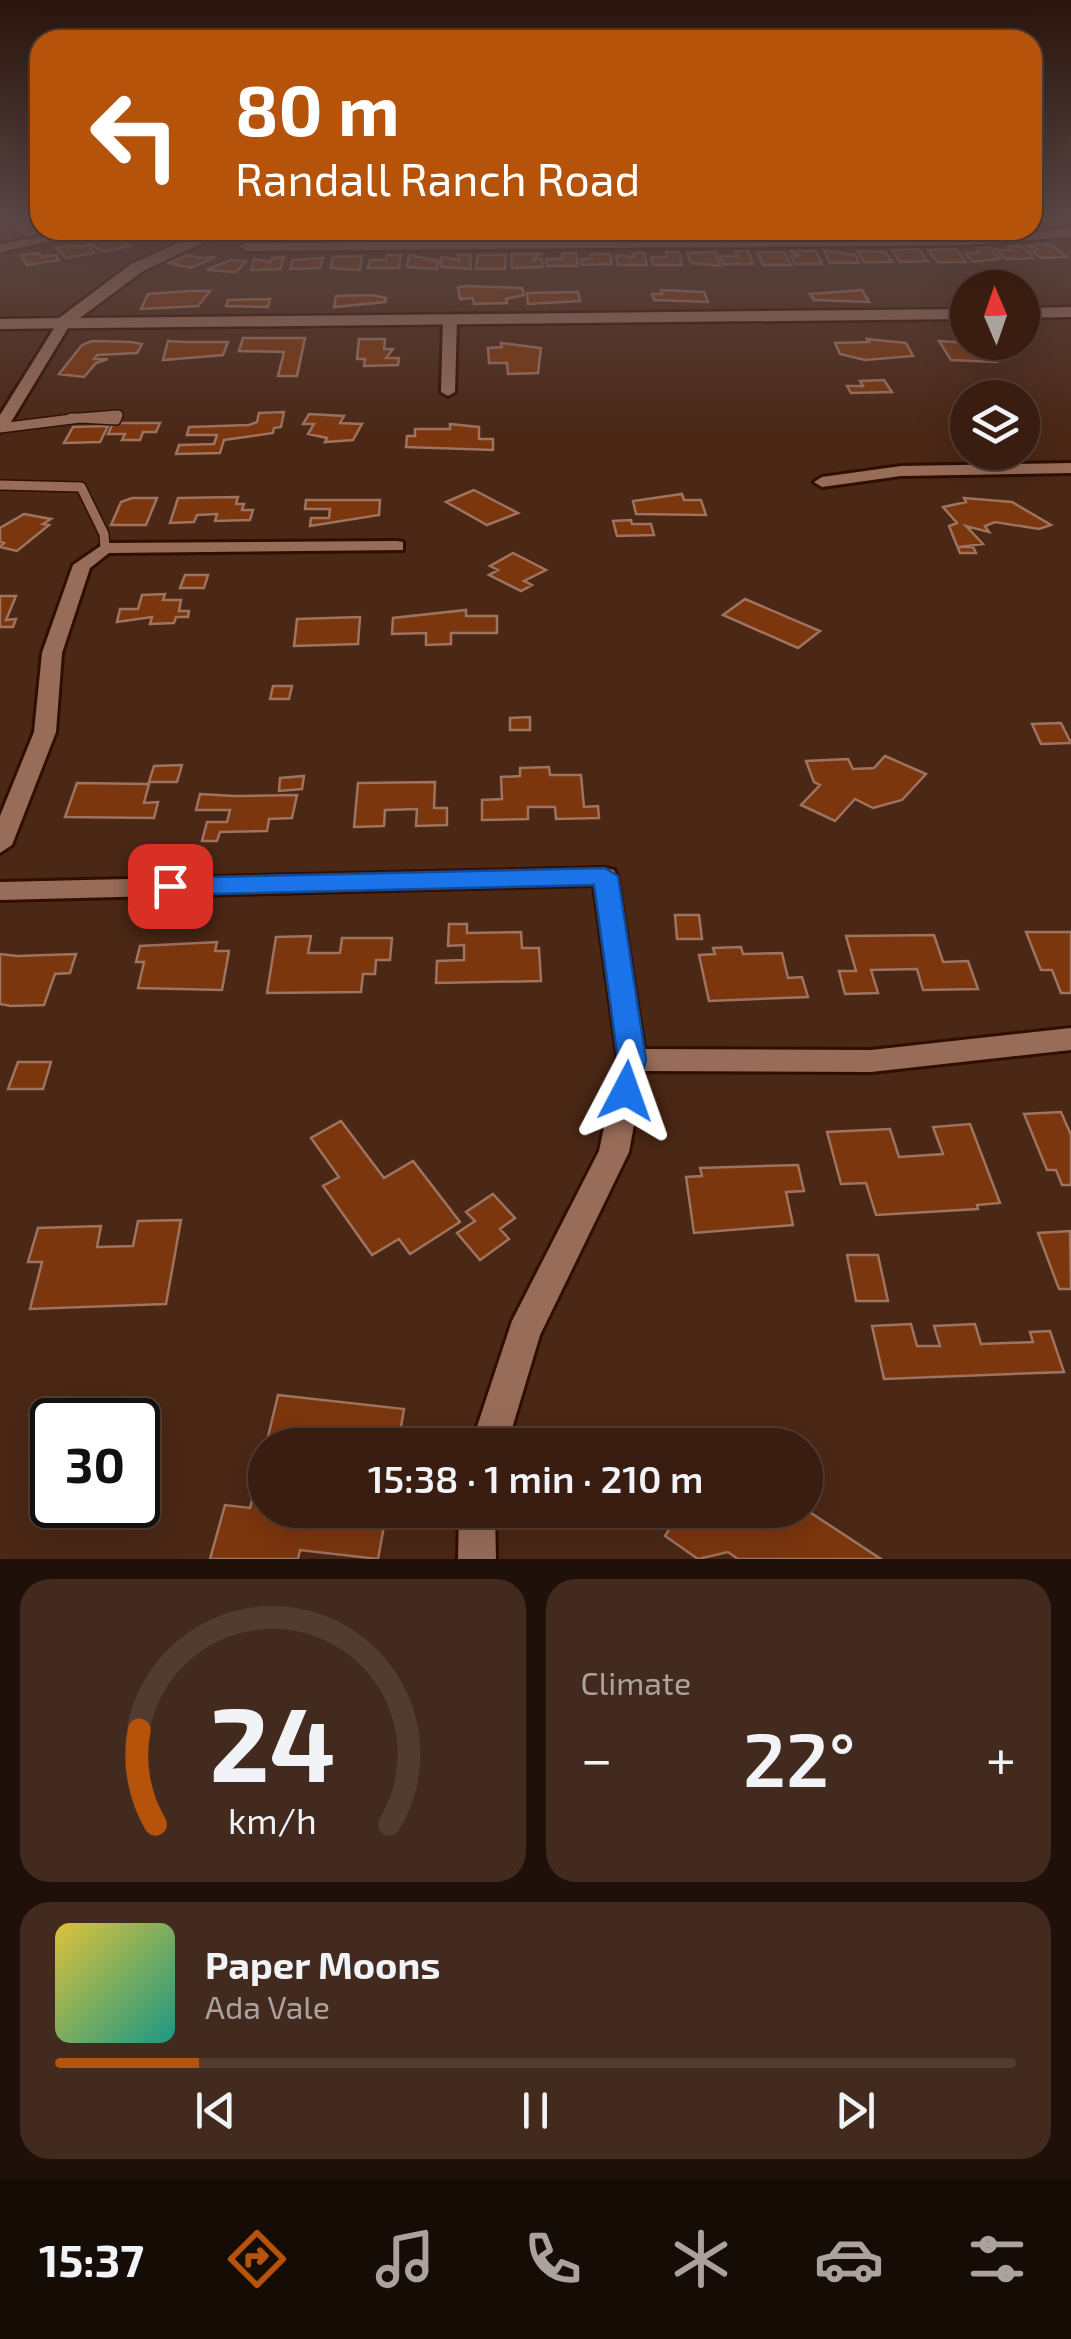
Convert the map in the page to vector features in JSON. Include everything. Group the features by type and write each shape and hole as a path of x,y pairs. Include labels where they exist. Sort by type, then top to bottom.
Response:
{"street":[{"path":"0,427 64,323 99,291"},
{"path":"0,324 950,314"},
{"path":"1040,315 1069,316"},
{"path":"448,392 450,319"},
{"path":"822,482 901,472 1071,468"},
{"path":"0,844 46,732 52,653 82,565 105,548 397,546"},
{"path":"0,891 605,876 632,1060 614,1152 524,1332 494,1428"},
{"path":"632,1060 871,1062 1071,1039"},
{"path":"477,1528 477,1559"}],"lane":[{"path":"0,427 78,416 118,415 116,420 70,418"},
{"path":"0,486 81,487 104,534 105,548"}],"building":[{"path":"210,291 198,306 141,309 148,294"},
{"path":"459,291 523,291 524,295 506,299 507,303 474,304 473,298 460,299"},
{"path":"661,291 704,292 708,302 654,300 652,294 662,294"},
{"path":"862,291 869,302 814,300 810,294"},
{"path":"578,292 580,301 528,304 527,293"},
{"path":"336,296 386,298 385,302 334,307"},
{"path":"270,299 268,307 226,306 228,300"},
{"path":"243,338 305,338 297,376 278,376 284,352 239,351"},
{"path":"359,339 385,339 384,349 393,349 386,358 399,358 398,365 364,366 365,359 357,359"},
{"path":"867,339 906,343 913,356 865,360 840,354 835,343 869,342"},
{"path":"92,341 142,344 137,353 97,355 94,359 108,359 96,363 84,377 59,374 82,345"},
{"path":"168,341 228,342 223,355 163,360"},
{"path":"939,341 950,342 950,358"},
{"path":"501,343 541,348 538,373 508,374 507,363 489,363 488,348 502,347"},
{"path":"884,380 892,392 851,393 847,386 863,386 860,381"},
{"path":"284,412 281,427 274,428 273,433 224,440 220,453 176,454 179,445 214,444 217,435 187,435 189,427 249,425 257,422 259,413"},
{"path":"309,414 344,416 340,423 362,424 353,440 325,442 327,438 308,434 314,424 303,424"},
{"path":"113,423 160,423 156,432 143,432 140,440 122,440 125,434 108,434"},
{"path":"450,424 479,427 479,439 493,439 493,450 406,447 407,436 415,436 415,429 450,429"},
{"path":"108,426 100,442 64,443 73,427"},
{"path":"474,490 518,513 487,525 446,502"},
{"path":"682,494 684,500 701,500 706,515 636,514 633,501"},
{"path":"238,497 236,504 244,504 242,510 253,510 250,520 215,521 217,514 197,515 194,522 170,523 178,498"},
{"path":"157,498 146,525 111,525 121,502"},
{"path":"964,498 1012,502 1051,525 1039,529 995,522 985,526 989,532 966,526 983,544 959,547 973,547 976,553 960,553 949,526 957,523 943,507 966,502"},
{"path":"306,500 380,500 379,515 310,526 311,518 329,518 330,509 305,509"},
{"path":"24,514 51,519 17,551 0,547 4,543 0,542 0,528"},
{"path":"631,520 632,524 651,524 654,535 617,536 613,521"},
{"path":"513,553 546,570 524,581 532,585 521,591 489,575 498,570 490,566"},
{"path":"185,575 208,575 204,588 180,588"},
{"path":"165,594 163,600 181,600 179,611 189,611 188,617 176,617 174,623 150,624 152,617 117,622 120,609 138,609 142,595"},
{"path":"0,596 16,596 6,620 16,619 13,627 0,627"},
{"path":"745,599 820,631 798,648 723,615"},
{"path":"466,610 466,616 497,616 497,633 451,633 451,644 426,645 426,633 392,634 393,618"},
{"path":"360,617 358,644 294,646 297,619"},
{"path":"273,686 292,686 289,699 270,699"},
{"path":"530,717 530,730 510,730 510,718"},
{"path":"1061,723 1071,743 1041,744 1032,724"},
{"path":"885,756 926,774 902,800 873,808 855,799 835,821 801,805 820,785 814,782 806,761 848,759 853,769 874,768"},
{"path":"182,765 177,782 149,782 154,766"},
{"path":"549,767 550,775 581,775 584,807 598,806 599,818 556,819 555,807 528,807 528,819 482,820 482,800 502,799 501,777 520,776 520,768"},
{"path":"304,776 302,789 279,791 280,778"},
{"path":"435,782 434,808 447,808 447,825 416,826 417,809 385,810 384,826 354,827 358,783"},
{"path":"77,783 149,784 144,803 158,802 154,818 65,817"},
{"path":"200,794 297,795 292,818 269,819 267,831 220,832 217,841 202,841 207,822 227,822 230,810 196,810"},
{"path":"675,915 699,915 702,939 677,939"},
{"path":"449,924 467,924 467,933 521,932 522,948 539,948 541,981 436,983 437,961 464,960 464,945 448,946"},
{"path":"1026,932 1071,932 1071,993 1061,993 1052,970 1041,970"},
{"path":"934,935 943,962 968,961 978,989 923,990 917,969 871,970 878,993 845,994 839,971 856,971 846,936"},
{"path":"311,936 308,953 340,953 342,938 392,938 390,960 376,960 375,974 363,974 361,992 267,993 276,937"},
{"path":"217,942 215,951 229,951 222,990 138,988 144,962 136,962 140,946"},
{"path":"741,947 743,954 782,953 788,978 802,977 808,997 709,1001 699,955 715,954 713,948"},
{"path":"0,954 76,954 70,973 55,974 44,1005 11,1006 0,1004"},
{"path":"18,1062 51,1062 43,1089 8,1089"},
{"path":"1061,1112 1071,1135 1071,1185 1062,1185 1056,1170 1047,1170 1024,1114"},
{"path":"341,1121 384,1178 413,1161 460,1222 410,1254 399,1239 372,1255 323,1186 339,1177 311,1138"},
{"path":"970,1124 1000,1203 977,1205 978,1209 876,1215 866,1183 841,1184 827,1132 890,1129 899,1157 943,1154 933,1127"},
{"path":"798,1165 804,1191 786,1192 793,1225 694,1233 686,1177 702,1176 700,1168"},
{"path":"493,1194 515,1218 500,1229 509,1239 480,1260 457,1233 475,1221 466,1212"},
{"path":"181,1220 166,1304 30,1309 42,1262 28,1262 38,1228 101,1226 97,1247 133,1246 138,1221"},
{"path":"1070,1231 1071,1289 1059,1289 1038,1233"},
{"path":"847,1255 878,1255 888,1301 856,1301"},
{"path":"911,1324 917,1346 940,1346 934,1326 975,1324 981,1344 1033,1342 1030,1332 1050,1331 1064,1372 884,1379 872,1326"},
{"path":"278,1395 404,1409 401,1428 270,1428"},
{"path":"225,1505 248,1508 248,1528 384,1528 378,1559 300,1550 298,1559 210,1559"},
{"path":"823,1521 881,1559 738,1559 728,1552 698,1559 665,1536 670,1528 823,1528"}],"route":[{"path":"170,886 605,876 632,1060 626,1091"}]}
